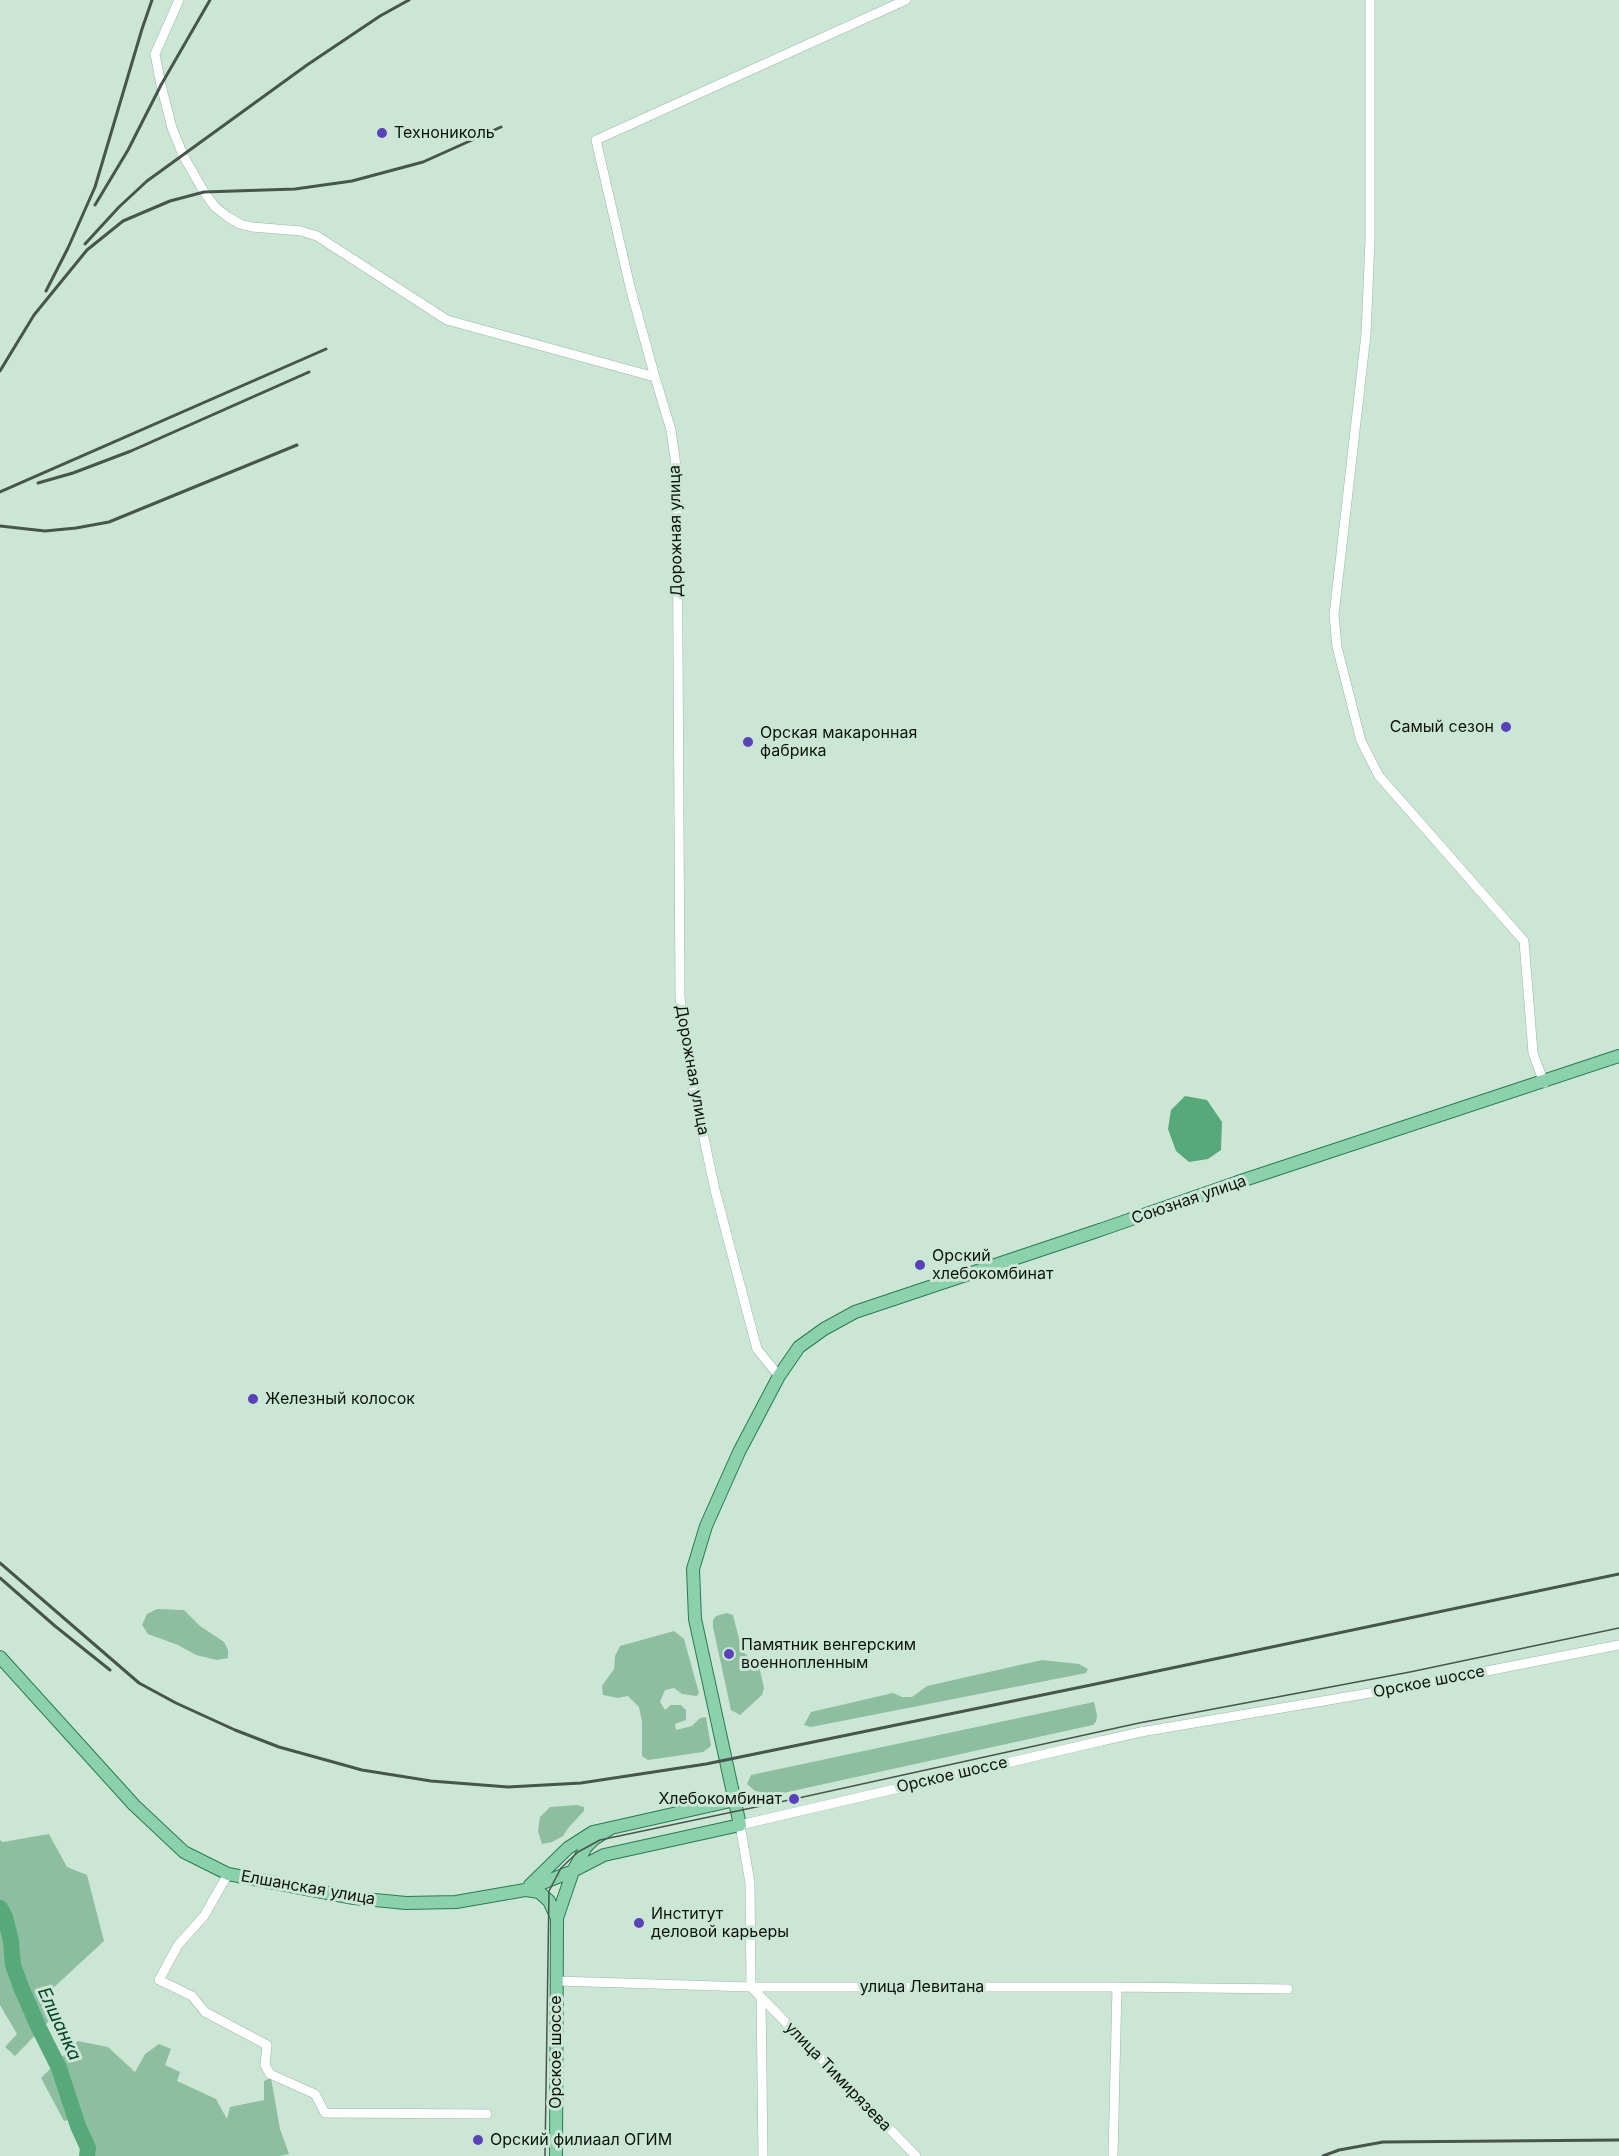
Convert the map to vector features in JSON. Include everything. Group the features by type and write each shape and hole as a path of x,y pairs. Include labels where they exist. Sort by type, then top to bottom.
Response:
{"main road":[{"name":"Союзная улица","path":"740,1825 695,1619 693,1569 706,1526 739,1452 779,1376 799,1347 824,1329 855,1312 1619,1056"},
{"name":"Елшанская улица","path":"0,1657 134,1805 184,1852 228,1874 354,1898 406,1903 456,1902 525,1890 573,1871"},
{"path":"525,1890 568,1848 593,1832 735,1800"},
{"name":"Орское шоссе","path":"556,2156 557,1918 573,1871 604,1855 740,1825"},
{"path":"573,1871 586,1847 611,1828"},
{"path":"525,1890 539,1893 549,1901 557,1918"}],"street":[{"path":"179,0 155,54 172,128 183,156 215,207 240,224 301,231 316,236 447,321 655,377"},
{"name":"Дорожная улица","path":"779,1376 757,1349 715,1190 687,1056 680,997 677,473 671,430 631,291 596,140 906,0"},
{"path":"1370,0 1370,240 1366,334 1334,615 1336,647 1361,741 1379,776 1524,941 1533,1053 1544,1083"},
{"name":"Орское шоссе","path":"740,1825 1141,1732 1411,1686 1619,1645"},
{"path":"740,1825 750,1883 751,1987"},
{"path":"228,1874 204,1916 178,1945 159,1980 192,1996 205,2012 267,2045 265,2065 270,2074 315,2094 325,2113 488,2114"},
{"name":"улица Левитана","path":"557,1981 751,1987 1117,1986 1288,1989"},
{"path":"1113,2156 1117,1986"},
{"name":"улица Тимирязева","path":"751,1987 916,2156"},
{"path":"761,1997 763,2156"}],"shaded area":[{"path":"1185,1096 1207,1100 1222,1122 1221,1150 1208,1159 1189,1162 1176,1151 1168,1129 1171,1110"},
{"path":"157,1609 184,1610 200,1626 224,1642 228,1650 228,1658 217,1660 196,1655 178,1645 148,1634 142,1625 147,1614"},
{"path":"727,1613 733,1615 742,1651 759,1666 764,1688 762,1695 740,1715 731,1710 713,1627 713,1620 716,1616"},
{"path":"674,1631 684,1639 699,1693 697,1696 682,1694 674,1688 665,1690 660,1702 665,1710 671,1705 681,1705 686,1710 686,1720 675,1724 676,1730 692,1726 700,1718 706,1717 711,1746 703,1752 648,1760 642,1756 642,1722 639,1707 628,1696 618,1698 603,1695 602,1686 614,1669 615,1656 620,1646"},
{"path":"1042,1660 1079,1664 1088,1669 1086,1673 811,1727 804,1725 811,1712 893,1693 902,1697 912,1697 927,1686"},
{"path":"1094,1702 1097,1715 1093,1725 774,1795 755,1791 747,1784 751,1775"},
{"path":"577,1805 584,1807 584,1811 563,1836 542,1844 538,1831 540,1817 550,1807"},
{"path":"49,1834 67,1867 87,1875 104,1941 51,1990 56,2014 15,2056 5,2047 17,2034 0,2005 0,1840 3,1842"},
{"path":"78,2041 108,2047 135,2072 145,2054 159,2044 171,2049 165,2065 180,2072 177,2081 216,2099 227,2119 230,2107 264,2100 264,2081 271,2078 280,2129 289,2154 280,2156 95,2156 72,2119 64,2121 41,2078"}],"waterway":[{"name":"Елшанка","path":"0,1908 5,1917 11,1941 13,1965 38,2026 59,2068 78,2126 88,2148 87,2156"}],"tram line":[{"path":"545,2156 549,1891 561,1868 578,1852 600,1840 1139,1723 1410,1672 1619,1628"}],"railway":[{"path":"46,291 95,187 152,0"},
{"path":"95,205 128,150 161,85 210,0"},
{"path":"85,244 147,181 307,65 380,16 409,0"},
{"path":"0,371 34,315 87,250 123,221 170,201 204,192 295,189 352,181 423,162 501,127"},
{"path":"0,492 326,349"},
{"path":"38,483 73,473 131,451 309,372"},
{"path":"0,526 45,531 109,522 297,445"},
{"path":"0,1563 139,1683 235,1730 279,1747 362,1770 431,1781 508,1787 581,1783 706,1764 1619,1574"},
{"path":"0,1578 110,1670"},
{"path":"1323,2156 1339,2150 1383,2142 1619,2140"}],"place":[{"name":"Технониколь","path":"382,133"},
{"name":"Самый сезон","path":"1506,727"},
{"name":"Орская макаронная фабрика","path":"748,742"},
{"name":"Орский хлебокомбинат","path":"920,1265"},
{"name":"Железный колосок","path":"253,1399"},
{"name":"Памятник венгерским военнопленным","path":"729,1654"},
{"name":"Хлебокомбинат","path":"794,1799"},
{"name":"Институт деловой карьеры","path":"639,1923"},
{"name":"Орский филиаал ОГИМ","path":"478,2140"}]}
